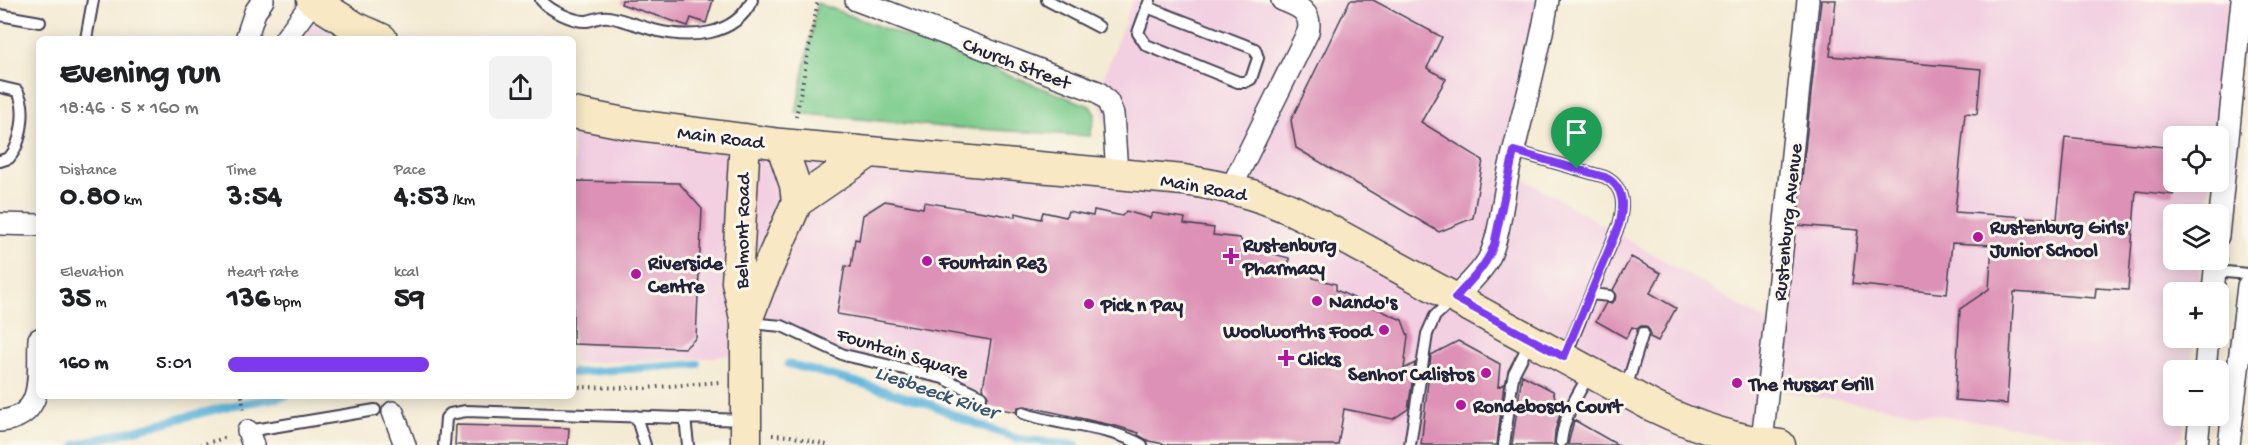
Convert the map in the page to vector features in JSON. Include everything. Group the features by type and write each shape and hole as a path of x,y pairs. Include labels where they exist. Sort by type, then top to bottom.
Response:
{"main road":[{"path":"313,0 355,27 375,36"},
{"name":"Main Road","path":"576,113 629,124 782,144 1117,173 1184,180 1231,188 1290,208 1624,391 1684,421 1724,434 1771,444"},
{"name":"Belmont Road","path":"745,139 737,282 746,323 748,353 746,379 753,433"},
{"path":"782,144 795,185 796,202"},
{"path":"796,202 870,152"},
{"name":"Belmont Road","path":"746,323 796,202"}],"street":[{"path":"247,36 255,12 263,0"},
{"path":"287,36 313,0"},
{"name":"Church Street","path":"856,0 1098,92 1108,102 1113,114 1117,173"},
{"path":"1231,188 1308,32 1309,21 1305,12 1282,0"},
{"path":"1455,298 1481,270 1489,259 1494,245 1548,0"},
{"name":"Rustenburg Avenue","path":"1771,444 1808,0"},
{"path":"2223,204 2241,75 2242,0"},
{"path":"0,224 36,225"},
{"path":"2229,445 2248,286"},
{"path":"0,422 22,416 32,407 36,396"},
{"path":"384,411 405,445"},
{"path":"2197,445 2199,426"}],"lane":[{"path":"87,36 93,0"},
{"path":"541,0 551,10 585,21 603,16 662,32 700,34 730,25 748,9 752,0"},
{"path":"1047,0 1100,27"},
{"path":"1149,4 1255,49 1258,58 1251,79 1238,82 1146,45 1138,33 1149,4"},
{"path":"0,15 40,22"},
{"path":"0,87 17,91 23,109 19,142 9,158 0,161"},
{"path":"1514,151 1605,177 1612,181 1620,192 1623,209 1564,357"},
{"path":"2229,269 2248,274"},
{"path":"1591,294 1609,296"},
{"path":"1410,445 1427,334 1435,316 1455,298"},
{"name":"Fountain Square","path":"746,323 782,326 844,355 943,378 981,396"},
{"path":"1624,391 1643,333"},
{"path":"1504,445 1514,373 1532,339"},
{"path":"1561,442 1565,418 1591,372"},
{"path":"250,438 384,411"},
{"path":"444,445 444,424 450,414 466,411 685,418 753,433"},
{"path":"1023,413 1041,419 1100,430 1130,438 1143,445"},
{"path":"636,416 645,445"},
{"path":"685,418 688,445"}],"path":[{"path":"796,117 818,0"},
{"path":"576,387 646,388 746,379"},
{"path":"753,433 790,436 827,445"}],"shaded area":[{"path":"1133,0 1282,0 1305,12 1311,0 1548,0 1509,170 1775,326 1804,0 2229,0 2216,126 2163,126 2163,192 2209,192 2207,204 2163,204 2163,270 2201,270 2199,282 2163,282 2163,348 2192,348 2191,360 2163,360 2163,426 2184,426 2183,437 2171,445 2136,445 1785,392 1772,373 1762,445 1142,445 1023,413 971,391 844,355 795,331 747,323 748,353 704,358 576,363 576,113 1116,173 1098,92"},
{"path":"313,1 377,36 287,36"}],"green space":[{"path":"817,3 1090,106 1095,114 1090,136 945,127 796,113"}],"building":[{"path":"622,0 713,0 706,23 691,18 688,26 621,4"},
{"path":"1350,0 1373,0 1442,37 1427,68 1446,79 1421,122 1483,160 1473,218 1439,232 1296,148 1291,120"},
{"path":"1821,0 1836,0 1830,56 1981,69 1977,114 1965,113 1955,212 2057,219 2065,137 2163,147 2163,192 2174,192 2174,195 2136,191 2128,290 2096,288 2095,298 2014,292 2007,404 1955,400 1960,309 1989,289 1992,245 1952,243 1947,294 1852,284 1858,230 1797,225"},
{"name":"Riverside Centre","path":"576,181 679,183 702,209 696,338 685,348 576,344"},
{"path":"885,201 923,208 924,202 1015,217 1015,213 1041,219 1043,212 1066,217 1068,211 1093,216 1094,210 1122,216 1126,211 1150,218 1153,213 1185,218 1184,224 1214,228 1213,235 1240,238 1242,242 1265,247 1265,252 1289,258 1289,265 1313,272 1313,278 1336,284 1336,290 1402,320 1408,336 1404,369 1415,363 1408,409 1393,419 1344,409 1338,445 1169,445 1149,441 1138,435 1139,433 1116,426 1025,406 1018,407 1016,412 980,405 986,402 988,396 983,388 991,340 837,314 845,266 851,267 855,239 859,240 863,215"},
{"path":"1631,257 1661,273 1650,293 1676,308 1658,341 1650,337 1650,331 1646,326 1637,329 1632,327 1626,338 1596,321 1606,303 1615,300 1616,294 1613,290"},
{"name":"Rondebosch Court","path":"1458,341 1500,364 1498,387 1504,384 1497,445 1421,445 1431,355"},
{"path":"1522,375 1553,391 1560,414 1554,445 1512,445"},
{"path":"1574,420 1618,445 1568,445"},
{"path":"456,425 569,428 568,445 455,445"}],"waterway":[{"name":"Liesbeeck River","path":"576,373 697,364"},
{"name":"Liesbeeck River","path":"788,364 930,404 965,420 1018,439 1076,445"},
{"name":"Liesbeeck River","path":"76,445 229,406 270,399"}],"place":[{"name":"Rustenburg Girls' Junior School","path":"1978,237"},
{"name":"Rustenburg Pharmacy","path":"1231,256"},
{"name":"Fountain Rez","path":"927,261"},
{"name":"Riverside Centre","path":"636,274"},
{"name":"Nando's","path":"1317,301"},
{"name":"Pick n Pay","path":"1089,304"},
{"name":"Woolworths Food","path":"1384,330"},
{"name":"Clicks","path":"1286,358"},
{"name":"Senhor Calistos","path":"1486,373"},
{"name":"The Hussar Grill","path":"1737,383"},
{"name":"Rondebosch Court","path":"1461,405"}],"route":[{"path":"1514,151 1577,169 1612,181 1620,192 1623,209 1619,225 1564,357 1455,298 1489,259 1514,151"}]}
